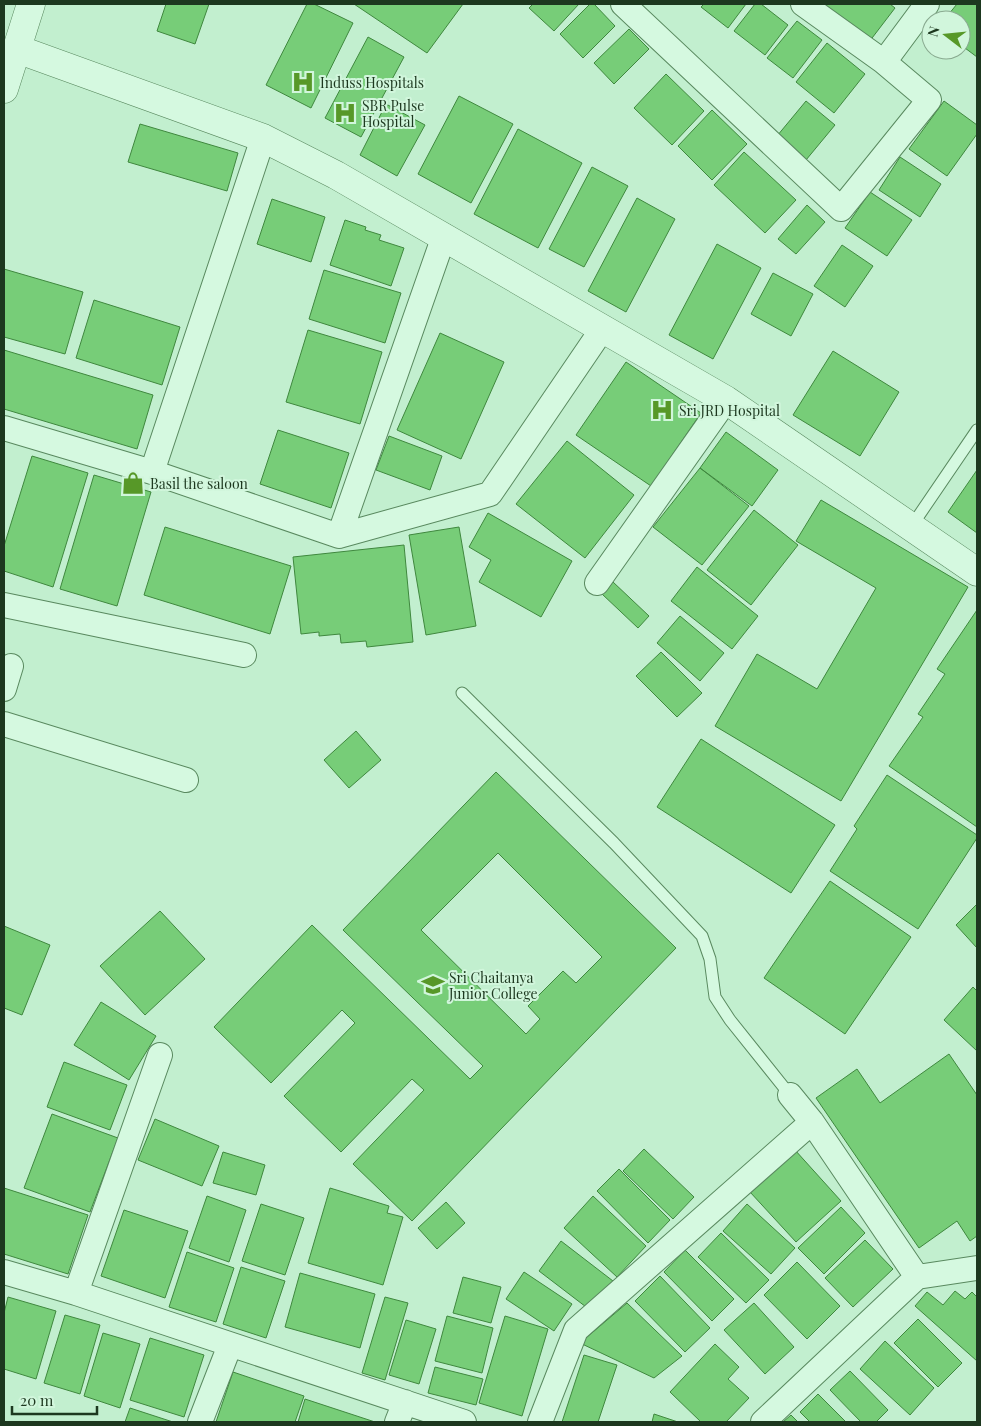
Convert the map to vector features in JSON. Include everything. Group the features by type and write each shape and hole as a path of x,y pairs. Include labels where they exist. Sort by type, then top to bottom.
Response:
{"street":[{"path":"4,89 31,4"},
{"path":"623,4 841,209 929,100 884,62 803,4"},
{"path":"884,62 927,4"},
{"path":"17,49 263,138 336,175 726,400 977,572"},
{"path":"152,472 263,138"},
{"path":"339,536 444,236"},
{"path":"4,428 152,472 339,536 490,494 603,328"},
{"path":"597,583 726,400"},
{"path":"4,605 244,655"},
{"path":"4,689 11,666"},
{"path":"4,724 186,780"},
{"path":"76,1293 160,1055"},
{"path":"790,1095 812,1122 917,1277"},
{"path":"540,1422 576,1330 812,1122"},
{"path":"763,1422 917,1277 977,1268"},
{"path":"4,1272 76,1293 230,1345 401,1412 464,1422"},
{"path":"200,1422 230,1345"}],"lane":[{"path":"911,527 977,430"},
{"path":"462,693 614,843 702,936 710,959 715,997 730,1020 790,1095"}],"building":[{"path":"166,4 209,4 195,44 157,31"},
{"path":"307,4 314,4 353,23 311,108 266,85"},
{"path":"354,4 463,4 427,53"},
{"path":"533,4 579,4 554,31 529,8"},
{"path":"590,4 594,4 615,26 583,58 560,34"},
{"path":"704,4 746,4 728,28 701,7"},
{"path":"755,4 761,4 788,25 765,55 734,31"},
{"path":"819,4 890,4 895,8 869,42"},
{"path":"957,4 977,4 977,57 971,52 971,10 952,10"},
{"path":"797,21 822,40 793,78 767,58"},
{"path":"629,29 649,49 614,84 594,63"},
{"path":"368,37 404,57 361,137 325,118"},
{"path":"827,43 865,74 834,113 796,82"},
{"path":"666,74 704,111 672,145 634,108"},
{"path":"459,96 513,124 471,203 418,174"},
{"path":"806,101 835,125 806,160 777,136"},
{"path":"944,101 977,125 977,134 947,176 909,149"},
{"path":"386,104 425,125 397,176 360,155"},
{"path":"712,110 747,144 712,180 678,146"},
{"path":"140,124 238,153 227,191 128,162"},
{"path":"518,129 582,163 538,248 474,214"},
{"path":"744,152 796,200 765,233 714,185"},
{"path":"900,157 941,184 920,217 879,190"},
{"path":"592,167 628,186 584,267 549,249"},
{"path":"870,192 912,220 887,256 845,228"},
{"path":"637,198 675,219 626,312 588,291"},
{"path":"272,199 325,217 311,262 257,244"},
{"path":"807,205 825,222 796,254 778,239"},
{"path":"345,220 366,227 365,230 381,235 379,240 404,248 391,286 330,265"},
{"path":"717,244 761,268 713,359 669,335"},
{"path":"842,245 873,266 845,307 814,286"},
{"path":"4,269 83,292 65,354 4,337"},
{"path":"324,270 401,293 385,343 309,319"},
{"path":"773,273 813,294 791,336 751,314"},
{"path":"94,300 180,327 162,385 76,358"},
{"path":"308,330 382,352 360,424 286,402"},
{"path":"440,333 504,362 461,459 397,430"},
{"path":"4,350 153,395 137,449 4,409"},
{"path":"833,351 899,392 860,456 793,415"},
{"path":"626,362 701,413 651,486 576,435"},
{"path":"278,430 349,453 331,508 260,484"},
{"path":"726,432 778,470 752,506 700,468"},
{"path":"389,436 442,456 430,490 376,470"},
{"path":"567,441 634,495 585,558 516,504"},
{"path":"32,456 88,473 53,587 4,571 4,546"},
{"path":"700,468 749,506 702,565 653,527"},
{"path":"977,470 977,533 948,512"},
{"path":"94,475 151,492 117,606 60,589"},
{"path":"821,500 968,587 841,801 715,726 757,654 817,689 876,588 796,541"},
{"path":"754,510 798,545 751,605 707,570"},
{"path":"488,513 572,561 541,617 479,582 491,560 469,547"},
{"path":"165,527 291,566 270,634 144,595"},
{"path":"459,527 476,626 426,635 409,535"},
{"path":"404,545 413,642 367,647 366,641 341,643 340,634 319,636 319,632 301,634 293,557"},
{"path":"697,567 758,616 732,649 671,601"},
{"path":"613,582 649,616 638,628 602,594"},
{"path":"977,610 977,827 889,766 923,717 918,714 945,674 937,669"},
{"path":"680,616 724,653 700,681 657,643"},
{"path":"661,652 702,693 677,717 636,676"},
{"path":"356,731 381,760 349,788 324,760"},
{"path":"701,739 835,825 791,893 657,807"},
{"name":"Sri Chaitanya Junior College","path":"496,772 676,948 412,1221 353,1164 424,1090 412,1079 341,1152 284,1096 355,1023 342,1010 271,1083 214,1027 312,925 470,1079 483,1066 343,930","holes":["498,853 602,957 576,983 563,971 528,1006 540,1019 526,1034 421,930"]},
{"path":"887,775 977,835 977,838 918,929 830,871 857,829 854,826"},
{"path":"830,881 911,937 845,1034 764,978"},
{"path":"977,904 977,948 956,925"},
{"path":"160,911 205,959 145,1015 100,966"},
{"path":"4,926 50,945 22,1015 4,1008"},
{"path":"973,987 977,991 977,1051 944,1020"},
{"path":"101,1002 156,1036 129,1080 74,1045"},
{"path":"949,1054 977,1095 977,1236 970,1241 957,1221 919,1248 816,1098 857,1069 880,1103"},
{"path":"64,1062 127,1085 110,1130 47,1107"},
{"path":"52,1114 118,1138 90,1212 24,1188"},
{"path":"155,1119 219,1146 202,1186 138,1160"},
{"path":"644,1149 694,1197 673,1219 623,1171"},
{"path":"795,1150 841,1201 796,1242 750,1192"},
{"path":"223,1152 265,1165 256,1195 213,1183"},
{"path":"619,1169 670,1220 648,1243 597,1191"},
{"path":"4,1188 88,1215 68,1274 4,1254"},
{"path":"330,1188 389,1206 387,1213 403,1217 383,1285 308,1263"},
{"path":"207,1196 246,1210 229,1262 189,1248"},
{"path":"593,1196 646,1246 617,1277 564,1228"},
{"path":"446,1202 465,1223 437,1249 418,1228"},
{"path":"261,1204 304,1218 285,1275 242,1261"},
{"path":"747,1204 795,1248 771,1274 723,1231"},
{"path":"841,1207 865,1233 824,1274 798,1248"},
{"path":"124,1210 188,1231 165,1298 101,1276"},
{"path":"721,1233 769,1280 746,1303 698,1257"},
{"path":"865,1240 893,1269 853,1307 825,1278"},
{"path":"561,1241 613,1281 590,1310 539,1271"},
{"path":"685,1250 734,1299 712,1321 664,1272"},
{"path":"187,1252 234,1268 216,1322 169,1307"},
{"path":"797,1262 840,1306 807,1339 764,1295"},
{"path":"241,1267 285,1281 266,1338 223,1324"},
{"path":"524,1272 572,1304 554,1331 506,1299"},
{"path":"300,1273 375,1294 360,1348 285,1327"},
{"path":"660,1276 710,1328 685,1352 635,1301"},
{"path":"463,1277 501,1287 491,1323 453,1313"},
{"path":"955,1291 965,1299 972,1292 977,1297 977,1361 915,1306 927,1292 943,1305"},
{"path":"8,1297 56,1311 36,1379 4,1369 4,1313"},
{"path":"385,1297 408,1303 385,1380 362,1373"},
{"path":"627,1303 682,1356 654,1378 580,1343"},
{"path":"754,1303 794,1347 765,1374 724,1330"},
{"path":"65,1315 100,1325 80,1394 44,1383"},
{"path":"447,1316 493,1328 482,1373 435,1361"},
{"path":"505,1316 548,1329 522,1416 479,1403"},
{"path":"918,1319 962,1363 938,1387 894,1343"},
{"path":"406,1320 436,1329 419,1384 389,1375"},
{"path":"103,1333 140,1344 120,1408 84,1396"},
{"path":"150,1338 204,1355 184,1417 130,1400"},
{"path":"885,1341 934,1388 910,1415 860,1369"},
{"path":"715,1344 739,1367 728,1379 749,1398 726,1422 701,1422 670,1392"},
{"path":"584,1355 617,1365 598,1422 562,1422"},
{"path":"435,1367 483,1379 476,1405 428,1393"},
{"path":"850,1371 888,1410 876,1422 861,1422 830,1390"},
{"path":"233,1372 304,1396 295,1422 216,1422"},
{"path":"818,1394 846,1422 810,1422 800,1412"},
{"path":"305,1399 375,1422 298,1422"},
{"path":"130,1408 173,1422 125,1422"},
{"path":"654,1414 678,1422 652,1422"},
{"path":"791,1415 798,1422 783,1422"}],"place":[{"name":"Induss Hospitals","path":"303,82"},
{"name":"SBR Pulse Hospital","path":"345,113"},
{"name":"Sri JRD Hospital","path":"662,410"},
{"name":"Basil the saloon","path":"133,483"},
{"name":"Sri Chaitanya Junior College","path":"433,985"}]}
